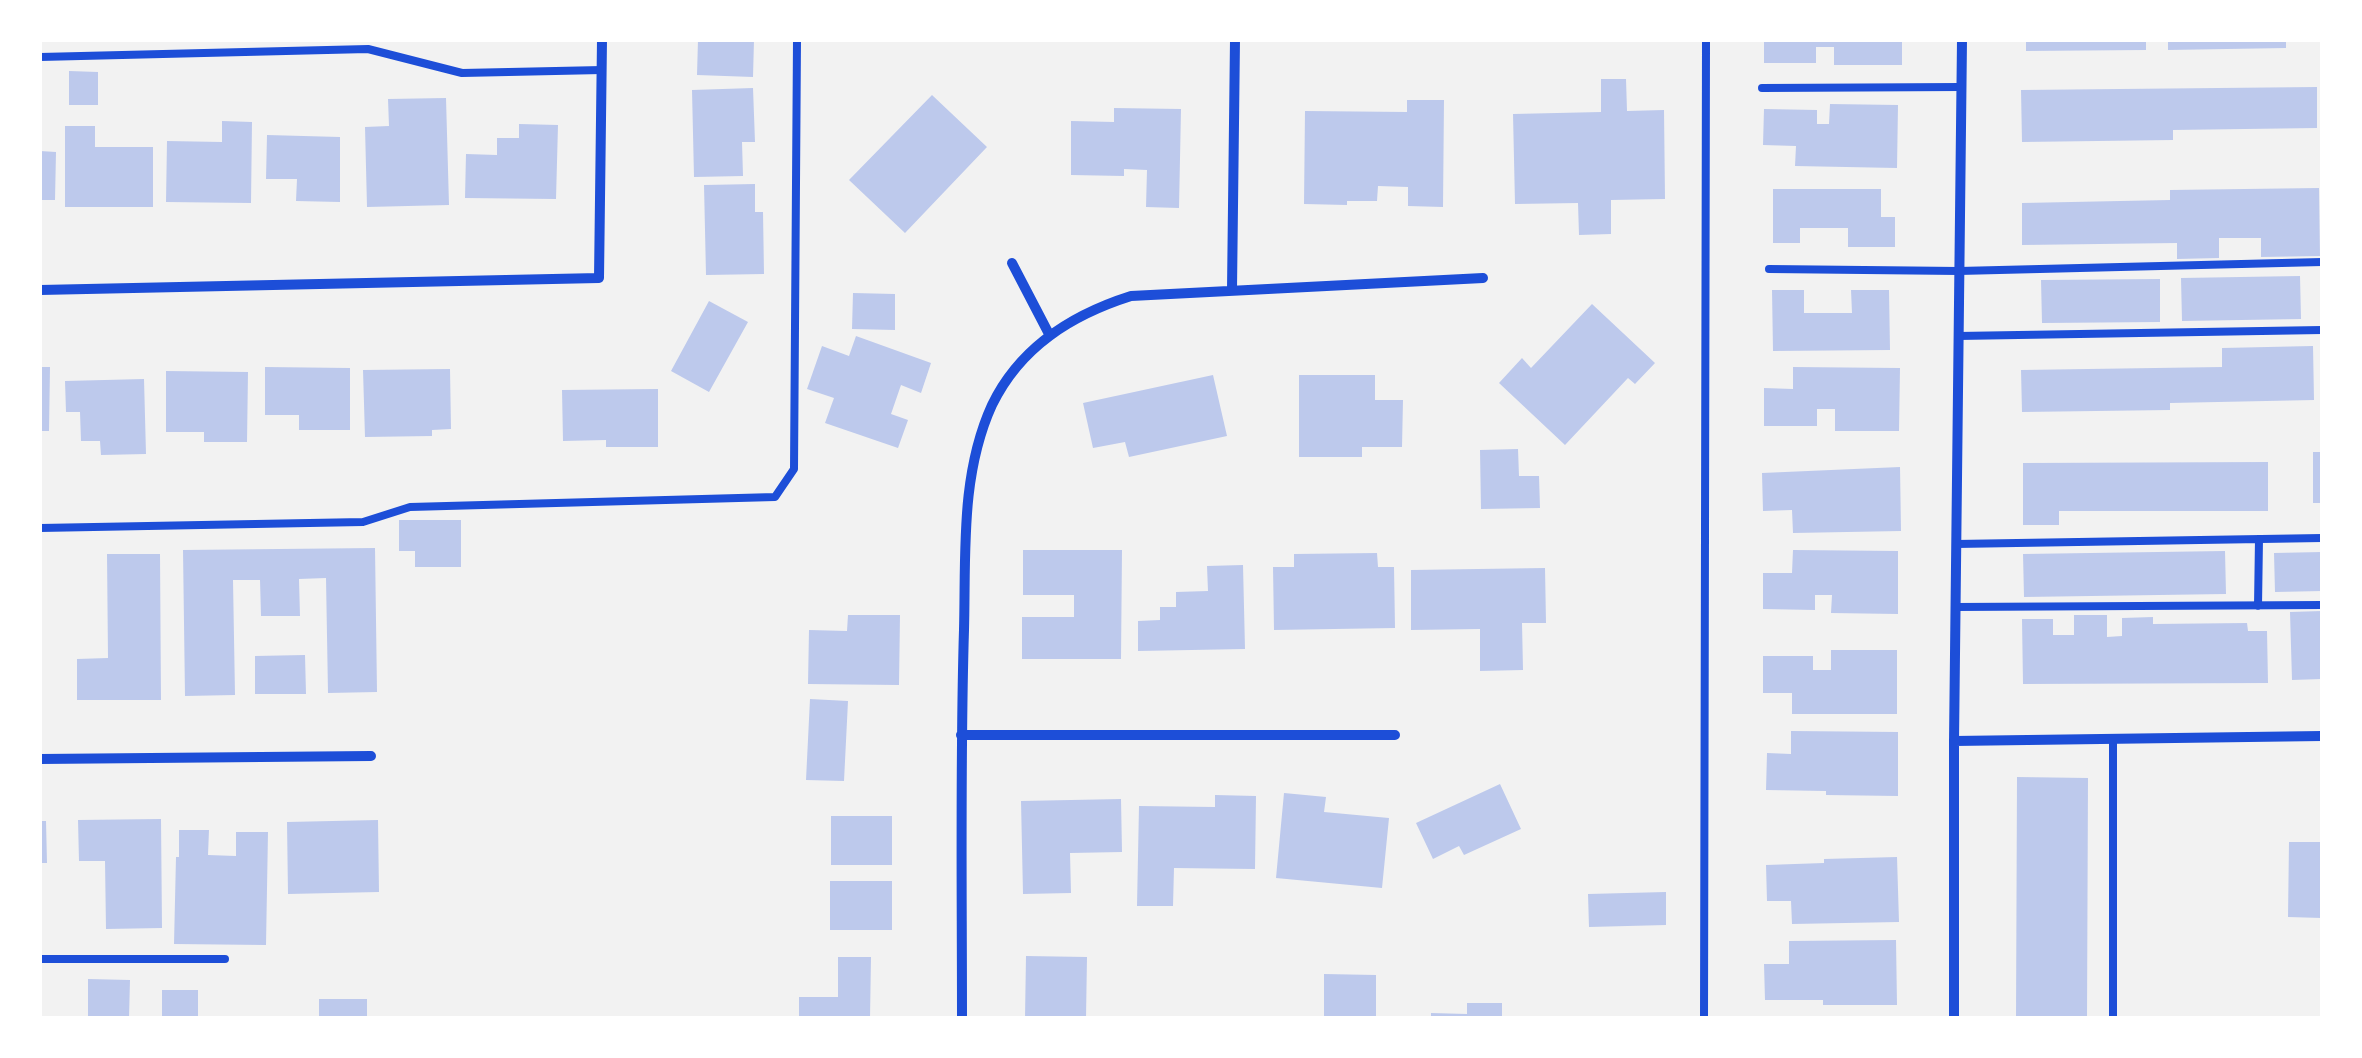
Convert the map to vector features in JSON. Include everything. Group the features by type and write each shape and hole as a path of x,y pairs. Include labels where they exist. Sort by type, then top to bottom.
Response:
{"street":[{"path":"40,290 599,278 602,40"},
{"path":"1232,289 1235,40"},
{"path":"1954,1018 1962,40"},
{"path":"1012,263 1049,334"},
{"path":"962,1018 961,736 967,515 974,452 993,404 1016,367 1049,334 1094,308 1131,296 1484,278"},
{"path":"961,736 1394,736"},
{"path":"1954,741 2322,736"},
{"path":"40,759 371,756"}],"lane":[{"path":"40,528 363,522 410,507 775,497 794,469 798,40"},
{"path":"1704,1018 1706,40"},
{"path":"40,57 368,49 462,74 602,70"},
{"path":"1762,88 1961,87"},
{"path":"1769,269 1959,271 2322,262"},
{"path":"1958,336 2322,330"},
{"path":"1956,544 2322,538"},
{"path":"2258,606 2259,540"},
{"path":"1955,607 2322,605"},
{"path":"2113,739 2113,1018"},
{"path":"40,959 224,959"}],"building":[{"path":"698,40 754,40 753,77 697,75"},
{"path":"1764,40 1902,40 1902,65 1834,65 1834,47 1816,47 1816,63 1764,63"},
{"path":"2026,40 2146,40 2146,50 2026,51"},
{"path":"2168,40 2286,40 2286,48 2168,50"},
{"path":"69,71 98,72 98,105 69,105"},
{"path":"1601,79 1626,79 1627,111 1664,110 1665,199 1611,200 1611,234 1579,235 1578,203 1515,204 1513,114 1601,112"},
{"path":"2317,87 2317,128 2173,130 2173,140 2022,142 2021,90"},
{"path":"753,88 755,142 742,142 743,176 694,177 692,90"},
{"path":"932,95 987,147 905,233 849,180"},
{"path":"446,98 449,205 367,207 365,127 389,126 388,99"},
{"path":"1407,100 1444,100 1443,207 1408,206 1408,187 1378,186 1377,201 1304,204 1305,111 1407,112"},
{"path":"1830,104 1898,105 1897,168 1795,166 1796,146 1763,145 1764,109 1817,110 1817,124 1829,124"},
{"path":"1114,108 1181,109 1179,208 1146,207 1147,170 1124,169 1124,176 1071,175 1071,121 1114,122"},
{"path":"222,121 252,122 251,203 166,202 167,141 222,142"},
{"path":"519,124 558,125 556,199 465,198 466,154 497,155 497,138 519,138"},
{"path":"65,126 95,126 95,147 153,147 153,207 65,207"},
{"path":"267,135 340,137 340,202 296,201 297,179 266,179"},
{"path":"40,151 56,152 55,200 40,200"},
{"path":"755,184 755,212 763,212 764,274 706,275 704,185"},
{"path":"2319,188 2320,256 2261,257 2261,238 2219,238 2219,258 2177,259 2177,243 2022,245 2022,203 2170,200 2170,190"},
{"path":"1773,189 1881,189 1881,217 1895,217 1895,247 1848,247 1848,228 1800,228 1800,243 1773,243"},
{"path":"2300,276 2301,319 2182,321 2181,278"},
{"path":"2160,279 2160,322 2042,323 2041,280"},
{"path":"1772,290 1804,290 1804,313 1852,313 1851,290 1889,290 1890,350 1773,351"},
{"path":"853,293 895,294 895,330 852,329"},
{"path":"709,301 748,322 709,392 671,371"},
{"path":"1592,304 1655,363 1635,384 1628,378 1565,445 1499,383 1522,358 1531,368"},
{"path":"856,336 931,363 921,393 901,385 891,414 908,420 898,448 825,423 834,398 807,389 822,346 849,356"},
{"path":"2313,346 2314,400 2170,403 2170,410 2022,412 2021,370 2222,367 2222,348"},
{"path":"40,367 50,367 49,431 40,431"},
{"path":"265,367 350,368 350,430 299,430 299,415 265,415"},
{"path":"1793,367 1900,368 1899,431 1835,431 1835,409 1817,409 1817,426 1764,426 1764,388 1793,389"},
{"path":"450,369 451,429 432,430 432,436 365,437 363,370"},
{"path":"166,371 248,372 247,442 204,442 204,432 166,432"},
{"path":"1213,375 1227,436 1129,457 1125,442 1093,448 1083,403"},
{"path":"1299,375 1375,375 1375,400 1403,400 1402,447 1362,447 1362,457 1299,457"},
{"path":"144,379 146,454 101,455 100,441 81,441 80,412 66,412 65,381"},
{"path":"658,389 658,447 606,447 606,440 563,441 562,390"},
{"path":"1518,449 1519,476 1539,476 1540,508 1481,509 1480,450"},
{"path":"2313,452 2322,452 2322,503 2313,503"},
{"path":"2268,462 2268,511 2059,511 2059,525 2023,525 2023,463"},
{"path":"1900,467 1901,531 1793,533 1792,510 1763,511 1762,473"},
{"path":"399,520 461,520 461,567 415,567 415,551 399,551"},
{"path":"375,548 377,692 328,693 326,578 299,579 300,616 261,616 260,580 233,580 235,695 185,696 183,550"},
{"path":"1023,550 1122,550 1121,659 1022,659 1022,617 1074,617 1074,595 1023,595"},
{"path":"1793,550 1898,551 1898,614 1831,613 1832,595 1815,595 1815,610 1763,609 1763,573 1792,573"},
{"path":"2225,551 2226,594 2024,597 2023,554"},
{"path":"2322,552 2322,591 2275,592 2274,553"},
{"path":"1377,553 1378,567 1394,567 1395,628 1274,630 1273,567 1294,567 1294,554"},
{"path":"107,554 160,554 161,700 77,700 77,659 108,658"},
{"path":"1243,565 1245,649 1138,651 1138,621 1160,620 1160,607 1176,607 1176,592 1208,591 1207,566"},
{"path":"1545,568 1546,623 1522,623 1523,670 1480,671 1480,629 1411,630 1411,570"},
{"path":"2322,611 2322,679 2292,680 2290,612"},
{"path":"848,615 900,615 899,685 808,684 809,630 847,631"},
{"path":"2074,615 2107,615 2107,637 2122,636 2122,618 2153,617 2153,624 2247,623 2248,631 2267,631 2268,683 2023,684 2022,619 2053,619 2053,635 2074,635"},
{"path":"1831,650 1897,650 1897,714 1792,714 1792,693 1763,693 1763,656 1813,656 1813,670 1831,670"},
{"path":"305,655 306,694 255,694 255,656"},
{"path":"810,699 848,701 844,781 806,780"},
{"path":"1791,731 1898,732 1898,796 1766,790 1767,753 1791,754"},
{"path":"2017,777 2088,778 2087,1018 2016,1018"},
{"path":"1500,784 1521,829 1464,855 1459,846 1433,859 1416,823"},
{"path":"1284,793 1326,797 1324,812 1389,818 1382,888 1276,878"},
{"path":"1215,795 1256,796 1255,869 1174,868 1173,906 1137,906 1139,806 1215,807"},
{"path":"1121,799 1122,852 1070,853 1071,893 1023,894 1021,801"},
{"path":"831,816 892,816 892,865 831,865"},
{"path":"161,819 162,928 106,929 105,861 79,861 78,820"},
{"path":"378,820 379,892 288,894 287,822"},
{"path":"40,821 46,821 47,863 40,863"},
{"path":"179,830 209,830 208,855 236,856 236,832 268,832 266,945 174,944"},
{"path":"2289,842 2322,842 2322,918 2288,917"},
{"path":"1897,857 1899,922 1792,924 1791,901 1767,901 1766,865"},
{"path":"830,881 892,881 892,930 830,930"},
{"path":"1666,892 1666,925 1589,927 1588,894"},
{"path":"1896,940 1897,1005 1765,1000 1764,964 1789,964 1789,941"},
{"path":"1026,956 1087,957 1086,1018 1025,1018"},
{"path":"838,957 871,957 870,1018 799,1018 799,997 838,997"},
{"path":"1324,974 1376,975 1376,1018 1324,1018"},
{"path":"88,979 130,980 129,1018 88,1018"},
{"path":"162,990 198,990 198,1018 162,1018"},
{"path":"319,999 367,999 367,1018 319,1018"},
{"path":"1467,1003 1502,1003 1502,1018 1431,1018 1431,1013 1467,1014"}]}
